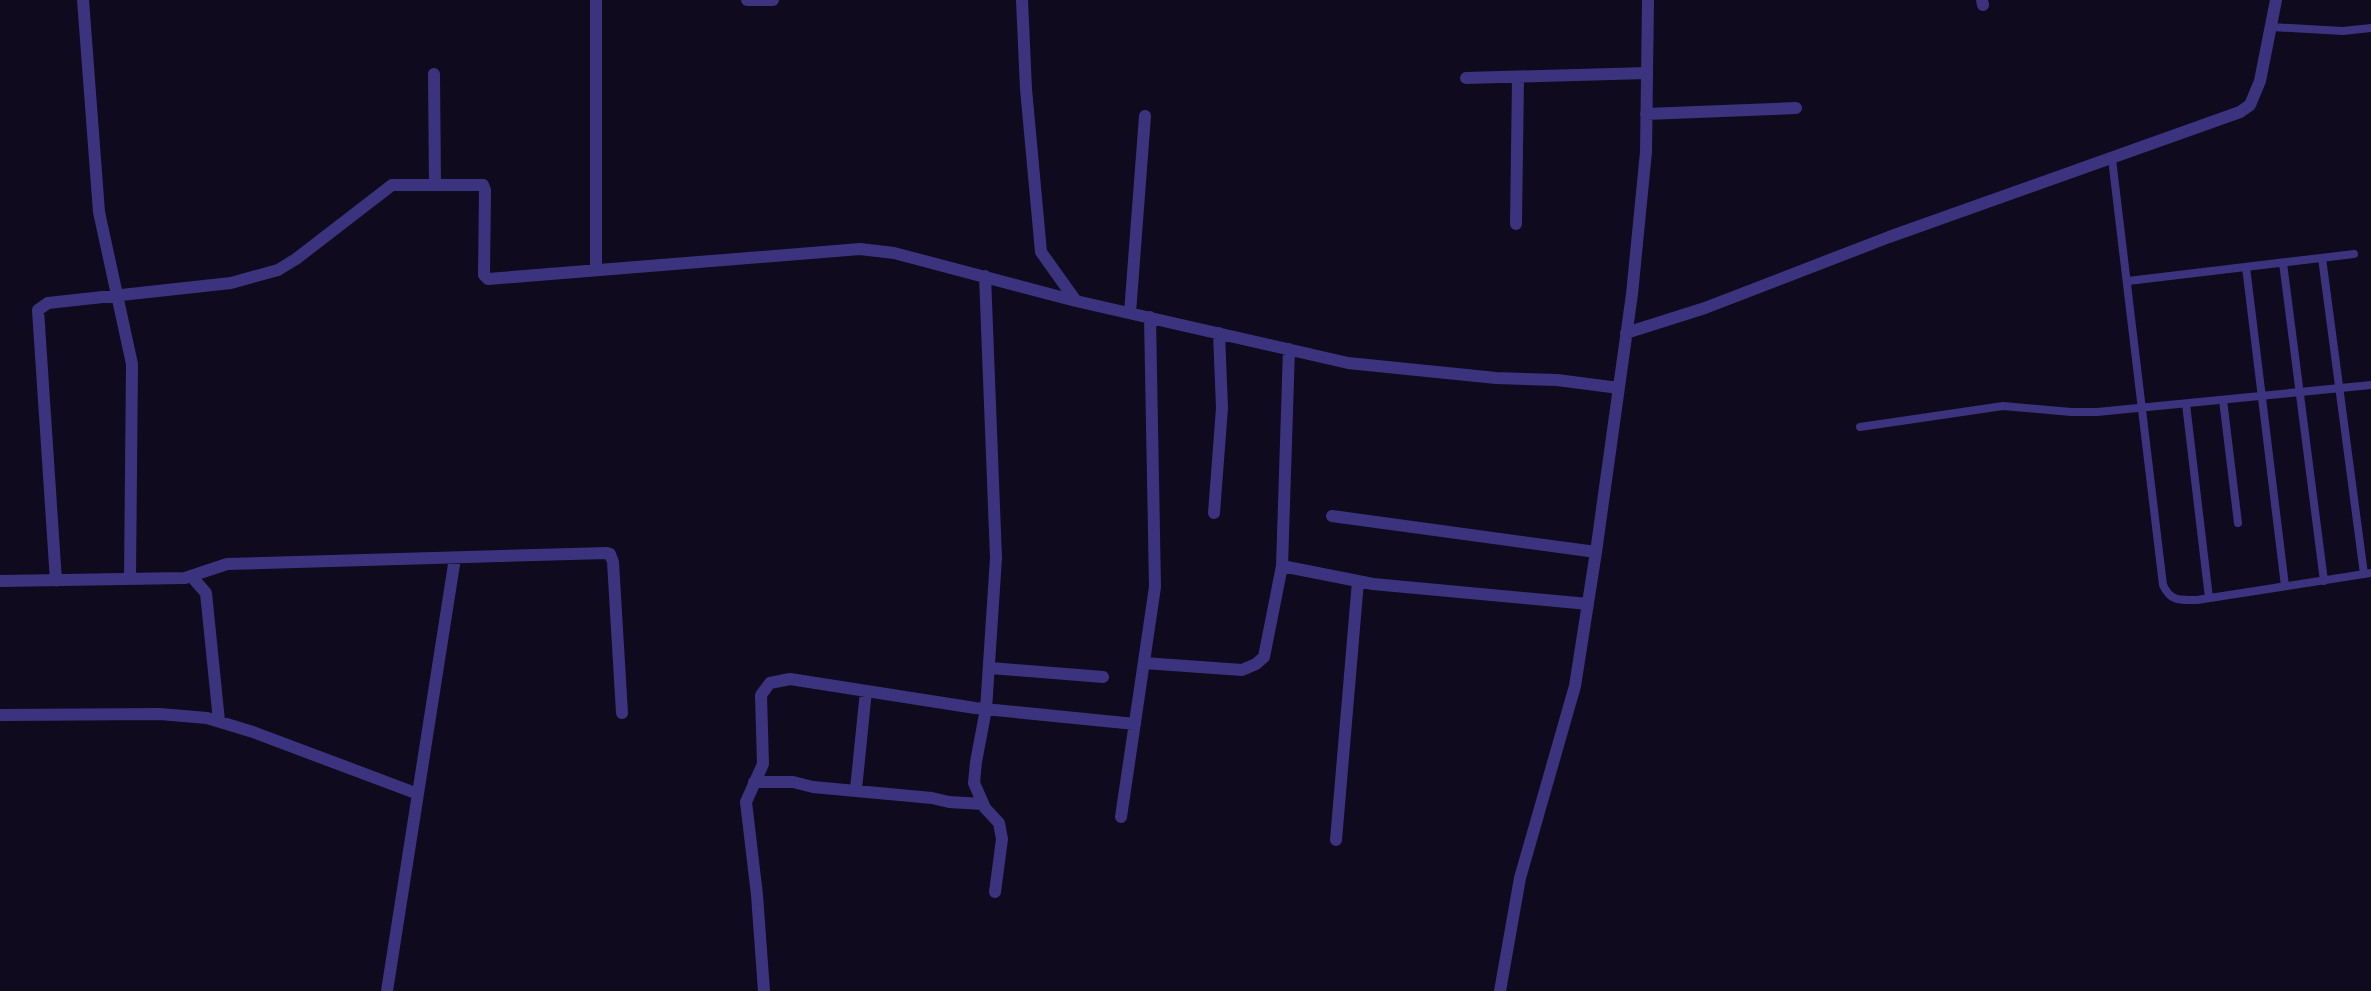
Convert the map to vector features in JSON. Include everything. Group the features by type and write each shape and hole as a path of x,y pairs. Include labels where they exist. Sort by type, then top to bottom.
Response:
{"street":[{"path":"83,0 99,212 119,296 133,372 130,579"},
{"path":"596,0 596,270"},
{"path":"747,0 773,0"},
{"path":"1022,0 1026,89 1041,252 1076,301"},
{"path":"1500,991 1520,878 1575,686 1596,552 1626,333 1646,152 1648,0"},
{"path":"1626,333 1705,308 1889,237 2240,112 2250,105 2260,82 2276,0"},
{"path":"1466,78 1647,73"},
{"path":"434,74 434,185"},
{"path":"1516,224 1518,77"},
{"path":"1646,114 1796,108"},
{"path":"1130,313 1145,116"},
{"path":"56,581 38,310 48,303 231,283 255,278 278,270 296,259 387,187 396,185 479,185 484,188 484,272 488,279 860,249 894,253 1076,301 1150,316 1348,363 1496,378 1557,380 1619,388"},
{"path":"985,276 996,527 990,668 986,709 974,783 983,804 999,823 1002,839 994,892"},
{"path":"1121,817 1155,587 1150,316"},
{"path":"1214,513 1222,408 1219,333"},
{"path":"1144,663 1242,670 1256,664 1264,657 1282,566 1289,349"},
{"path":"1332,516 1596,552"},
{"path":"0,582 192,577 224,564 603,552 610,554 613,562 622,713"},
{"path":"387,991 455,558"},
{"path":"1282,566 1358,581 1588,604"},
{"path":"192,577 206,593 219,721"},
{"path":"1336,840 1358,581"},
{"path":"990,668 1103,677"},
{"path":"764,991 758,895 746,808 747,796 764,760 761,695 770,683 790,680 986,709 1135,724"},
{"path":"856,789 866,691"},
{"path":"0,715 160,714 219,721 418,794"},
{"path":"754,782 793,782 813,786 932,798 949,802 983,804"}],"lane":[{"path":"2271,26 2344,31 2371,28"},
{"path":"2112,159 2163,584 2168,594 2176,600 2209,598 2368,574 2339,387 2322,258"},
{"path":"2128,281 2354,254"},
{"path":"2283,263 2324,580"},
{"path":"2246,267 2285,586"},
{"path":"1860,427 2003,406 2071,412 2143,409 2371,385"},
{"path":"2223,400 2238,523"},
{"path":"2186,404 2209,598"}]}
